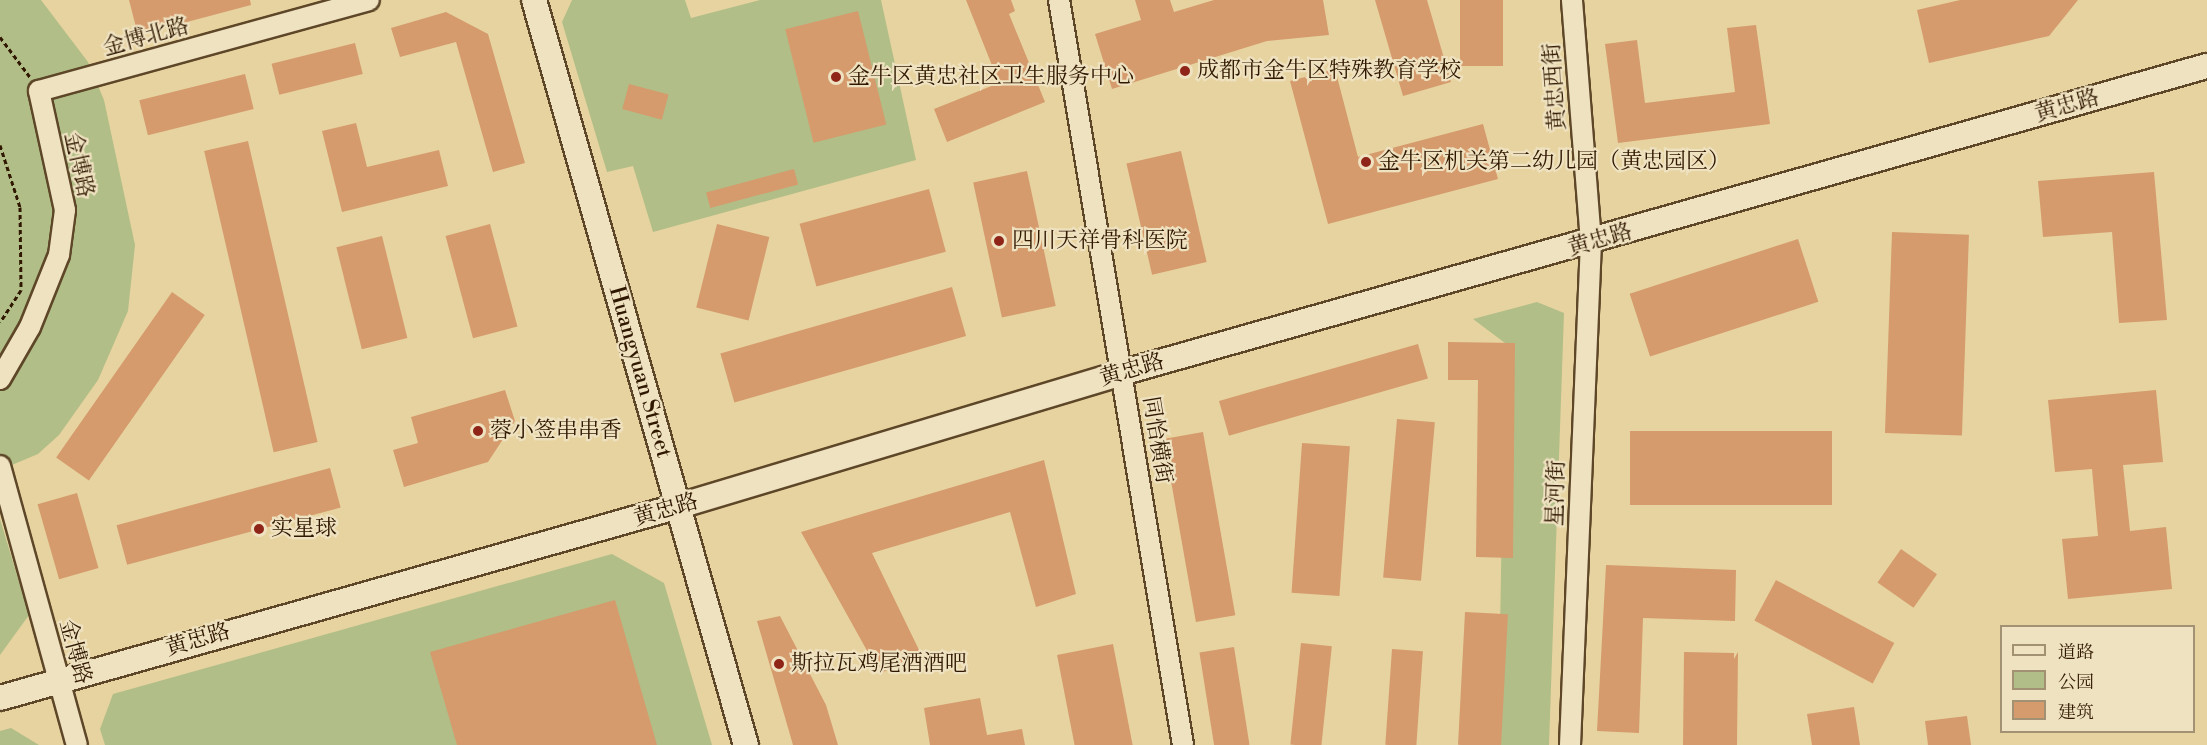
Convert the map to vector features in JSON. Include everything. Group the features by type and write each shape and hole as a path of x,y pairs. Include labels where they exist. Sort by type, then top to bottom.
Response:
{"street":[{"name":"金博北路","path":"39,91 369,0"},
{"name":"Huangyuan Street","path":"534,0 746,745"},
{"name":"同怡横街","path":"1059,0 1183,745"},
{"name":"黄忠西街","path":"1572,0 1591,242"},
{"name":"黄忠路","path":"0,698 57,679 679,506 1121,373 2207,66"},
{"name":"金博路","path":"0,379 30,327 59,255 65,210 39,91"},
{"name":"星河街","path":"1570,745 1591,242"},
{"name":"金博路","path":"0,466 77,745"}],"path":[{"path":"0,37 39,91"},
{"path":"0,145 20,207 21,279 21,290 0,322"}],"green space":[{"path":"0,0 41,0 88,62 104,100 135,245 128,311 98,380 59,435 38,454 0,470"},
{"path":"572,0 685,0 691,18 760,0 881,0 916,160 653,232 633,166 607,172 562,22"},
{"path":"1537,302 1564,313 1549,745 1498,745 1505,343 1473,319"},
{"path":"0,519 29,615 0,655"},
{"path":"612,554 664,583 712,745 105,745 100,729 113,694"},
{"path":"11,728 39,745 0,745 0,731"}],"building":[{"path":"129,0 250,0 251,5 138,35"},
{"path":"966,0 1011,0 1015,11 1009,14 1045,102 947,142 934,109 999,83"},
{"path":"1135,0 1170,0 1174,12 1214,0 1323,0 1329,35 1267,41 1112,89 1095,34 1141,20"},
{"path":"1375,0 1427,0 1451,82 1403,96"},
{"path":"1460,0 1503,0 1503,66 1460,66"},
{"path":"1960,0 2078,0 2049,36 1929,63 1917,10"},
{"name":"金牛区黄忠社区卫生服务中心","path":"858,11 886,125 814,143 785,29"},
{"path":"446,12 488,34 525,163 493,172 456,42 400,57 391,28"},
{"path":"1756,25 1770,124 1618,143 1605,44 1637,40 1645,103 1735,92 1727,28"},
{"path":"355,43 363,74 279,95 272,64"},
{"path":"1335,69 1358,157 1483,124 1498,179 1328,224 1290,81"},
{"path":"245,74 254,109 148,135 139,100"},
{"path":"629,84 669,95 662,120 622,109"},
{"path":"356,123 367,167 439,150 448,186 342,212 322,131"},
{"path":"248,141 318,442 274,452 204,151"},
{"path":"1181,151 1207,262 1152,275 1126,164"},
{"path":"794,169 798,184 710,208 706,193"},
{"path":"1027,171 1056,306 1002,317 973,182"},
{"path":"2154,172 2167,320 2119,323 2112,232 2043,237 2038,181"},
{"path":"929,189 946,252 816,286 800,224"},
{"path":"490,224 517,326 473,338 446,236"},
{"path":"717,224 769,237 749,321 696,307"},
{"path":"1892,232 1969,235 1962,436 1885,433"},
{"path":"382,236 407,338 362,349 336,247"},
{"path":"1798,239 1818,302 1650,356 1630,294"},
{"path":"952,287 966,336 734,402 720,353"},
{"path":"172,292 205,315 89,480 56,457"},
{"path":"1448,342 1515,343 1513,558 1476,557 1478,380 1448,380"},
{"path":"1418,344 1428,379 1229,436 1219,401"},
{"path":"505,390 515,421 488,462 404,487 393,450 418,443 411,417"},
{"path":"2156,390 2163,462 2123,465 2130,531 2166,527 2172,589 2068,599 2062,539 2098,536 2092,469 2055,472 2048,400"},
{"path":"1397,419 1435,422 1421,581 1383,577"},
{"path":"1630,431 1832,431 1832,505 1630,505"},
{"path":"1203,432 1235,615 1196,622 1164,439"},
{"path":"1302,443 1350,446 1339,596 1292,593"},
{"path":"1044,460 1076,594 1036,607 1010,512 872,553 920,652 880,674 801,532"},
{"path":"330,468 341,508 127,565 117,525"},
{"path":"77,493 98,568 59,579 38,504"},
{"path":"1901,549 1937,574 1914,608 1877,583"},
{"path":"1606,565 1736,570 1735,621 1643,618 1639,733 1597,731"},
{"path":"1776,580 1894,643 1873,684 1754,621"},
{"path":"615,600 657,745 457,745 430,652"},
{"path":"1465,612 1508,614 1501,745 1458,745"},
{"path":"780,616 826,705 838,745 793,745 757,621"},
{"path":"1301,643 1332,646 1321,745 1290,744"},
{"path":"1113,644 1133,745 1075,745 1057,655"},
{"path":"1234,647 1249,745 1214,745 1199,652"},
{"path":"1392,649 1423,651 1416,745 1385,745"},
{"path":"1684,652 1734,653 1734,659 1738,652 1737,745 1683,745"},
{"path":"980,698 987,735 1022,729 1025,745 930,745 924,708"},
{"path":"1854,707 1860,745 1812,745 1807,714"},
{"path":"1967,716 1971,745 1928,745 1925,721"}],"place":[{"name":"成都市金牛区特殊教育学校","path":"1185,71"},
{"name":"金牛区黄忠社区卫生服务中心","path":"836,77"},
{"name":"金牛区机关第二幼儿园（黄忠园区）","path":"1366,162"},
{"name":"四川天祥骨科医院","path":"999,241"},
{"name":"蓉小签串串香","path":"478,431"},
{"name":"实星球","path":"259,529"},
{"name":"斯拉瓦鸡尾酒酒吧","path":"779,664"}]}
